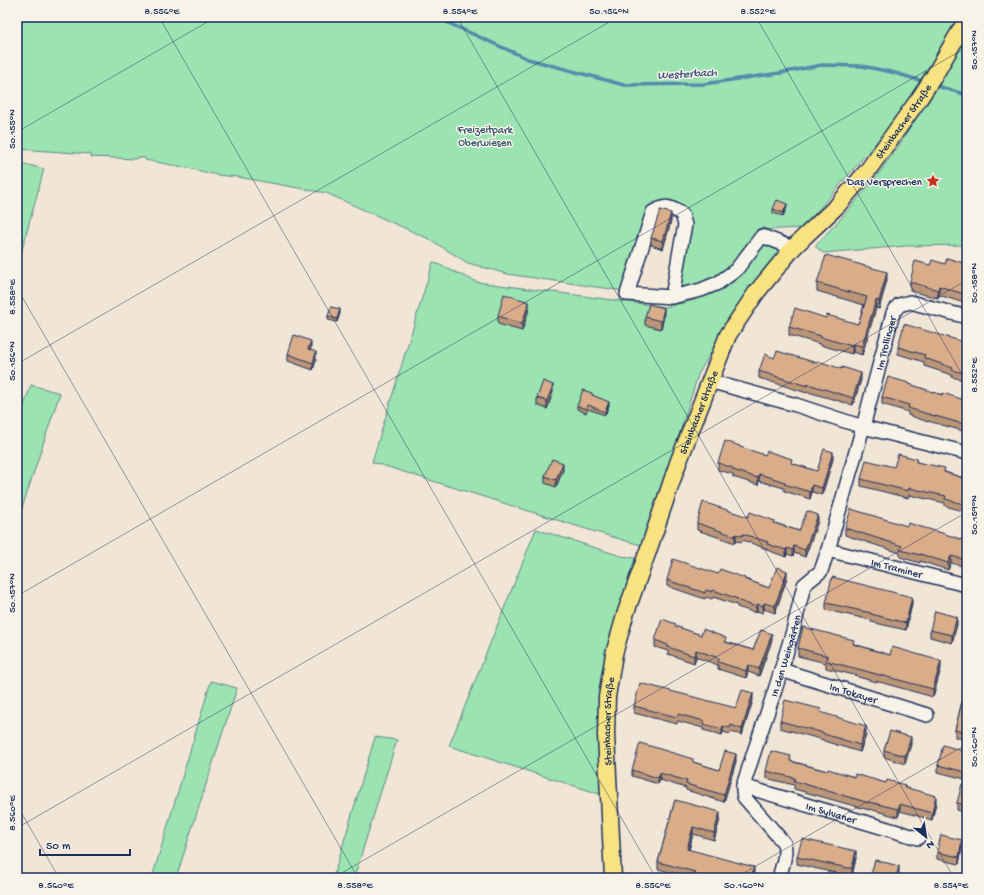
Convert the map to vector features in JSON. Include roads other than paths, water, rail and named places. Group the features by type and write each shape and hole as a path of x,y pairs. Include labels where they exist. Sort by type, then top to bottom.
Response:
{"main road":[{"name":"Steinbacher Straße","path":"613,878 606,735 607,697 614,654 626,612 678,463 709,381 728,335 756,293 793,248 837,206 868,170 924,92 967,19"}],"street":[{"path":"672,297 685,225 682,214 672,208 662,207 653,212 627,294 672,297 701,290 718,283 736,270 762,236 793,248"},
{"name":"Im Trollinger","path":"863,427 893,313 899,305 910,302 967,317"},
{"path":"709,381 796,405 863,427 967,453"},
{"name":"In den Weingärten","path":"743,786 793,631 804,585 821,571 863,427"},
{"name":"Im Traminer","path":"828,550 966,585"},
{"name":"Im Tokayer","path":"781,670 927,715"},
{"path":"743,786 742,791 744,797 784,843 784,860 779,878"},
{"name":"Im Sylvaner","path":"743,786 918,838"}],"waterway":[{"name":"Westerbach","path":"439,17 444,21 528,59 624,85 704,84 780,73 822,65 862,66 891,72 926,82"},
{"name":"Westerbach","path":"934,85 967,95"}],"place":[{"name":"Das Versprechen","path":"933,181"}],"park label":[{"name":"Freizeitpark Oberwiesen","path":"485,135"}]}
